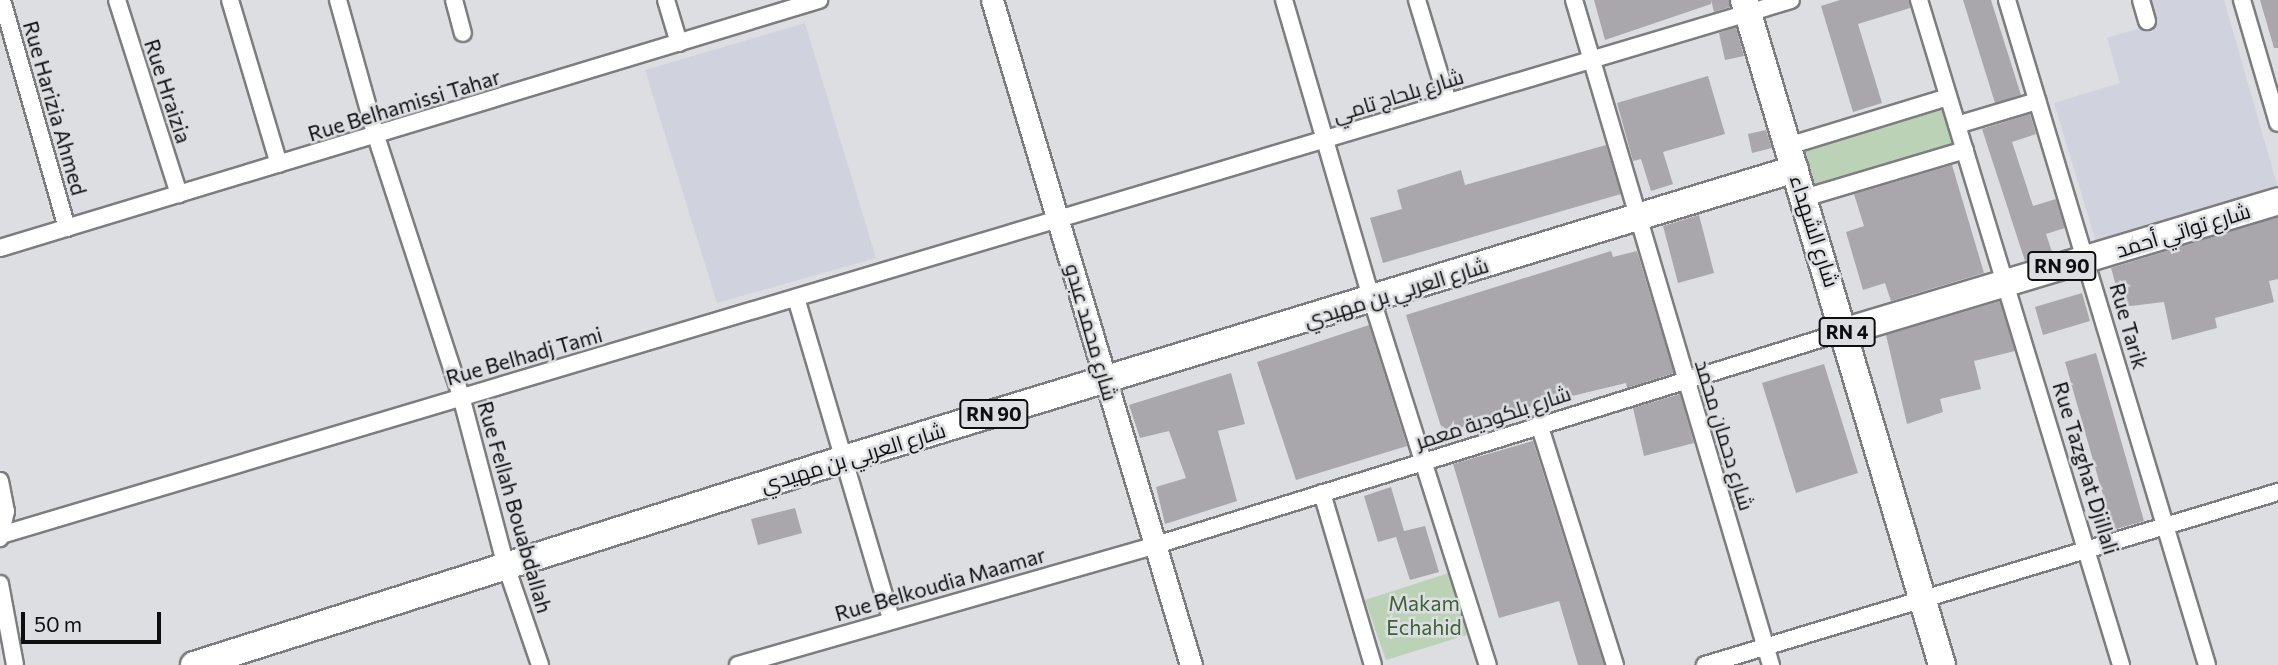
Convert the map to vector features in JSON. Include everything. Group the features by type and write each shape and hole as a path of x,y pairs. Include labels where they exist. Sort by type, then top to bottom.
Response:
{"main road":[{"name":"شارع الشهداء","path":"1746,6 1846,331 1942,665"},
{"name":"شارع العربي بن مهيدي","path":"194,665 844,458 1105,382 1638,218 1791,157"},
{"name":"شارع تواتي أحمد","path":"1846,331 2278,201"}],"street":[{"name":"Rue Harizia Ahmed","path":"2,0 67,228"},
{"name":"Rue Hraizia","path":"117,0 179,194"},
{"path":"230,0 279,164"},
{"name":"Rue Fellah Bouabdallah","path":"338,0 376,136 461,396 506,566 540,665"},
{"path":"454,0 463,33"},
{"path":"666,0 679,43"},
{"name":"Rue Belhamissi Tahar","path":"0,248 819,0"},
{"name":"شارع محمد عبدو","path":"992,0 1191,665"},
{"path":"1284,0 1371,300 1488,665"},
{"path":"1418,0 1448,102"},
{"name":"شارع دحمان محمد","path":"1574,0 1771,665"},
{"name":"شارع بلحاج تامي","path":"1059,219 1592,58 1746,6 1791,0"},
{"path":"1791,157 1948,97 1919,0"},
{"name":"Rue Tarik","path":"2007,0 2087,258 2207,665"},
{"path":"2141,0 2147,21"},
{"path":"2242,0 2278,123"},
{"name":"Rue Tazghat Djillali","path":"1948,97 2089,549 2121,665"},
{"path":"1957,125 2037,101"},
{"path":"1804,198 1965,150"},
{"name":"Rue Belhadj Tami","path":"0,536 1059,219"},
{"path":"796,298 891,619"},
{"name":"شارع بلكودية معمر","path":"1153,545 1686,377 1846,331"},
{"path":"1539,424 1615,665"},
{"path":"0,481 6,511 0,536"},
{"path":"1705,665 2278,492"},
{"path":"1322,493 1373,665"},
{"name":"Rue Belkoudia Maamar","path":"738,665 1153,545"},
{"path":"0,584 1,602 15,665"}],"shaded area":[{"path":"2151,0 2224,0 2278,188 2096,242 2054,103 2120,83 2107,38 2157,23"},
{"path":"805,23 876,258 717,303 645,70"}],"green space":[{"path":"1942,107 1953,144 1813,187 1802,150"},
{"name":"Makam Echahid","path":"1449,573 1467,635 1386,660 1365,600"}],"building":[{"path":"1594,0 1711,0 1711,4 1605,40"},
{"path":"1711,0 1729,0 1730,7 1714,12"},
{"path":"1840,0 1909,0 1910,8 1858,24 1882,103 1853,112 1821,6"},
{"path":"1963,0 1991,0 2021,95 1995,103"},
{"path":"2260,0 2278,0 2278,48 2274,48"},
{"path":"1736,27 1744,56 1725,60 1719,33"},
{"path":"1708,76 1725,134 1663,152 1673,184 1651,191 1641,159 1633,161 1617,103"},
{"path":"2030,114 2036,134 2012,142 2033,206 2056,199 2065,228 2046,234 2052,252 2025,261 1982,129"},
{"path":"1766,130 1772,148 1752,153 1748,134"},
{"path":"1606,145 1621,194 1383,263 1370,218 1402,209 1397,190 1461,170 1465,185"},
{"path":"1952,165 1984,273 1891,301 1885,283 1863,290 1846,232 1864,226 1854,194"},
{"path":"1699,215 1714,273 1678,283 1663,226"},
{"path":"2278,217 2278,279 2269,281 2274,302 2215,318 2217,328 2172,340 2164,302 2122,307 2111,268"},
{"path":"1611,251 1613,257 1637,251 1674,373 1627,388 1626,383 1539,404 1443,433 1406,315"},
{"path":"2082,293 2090,321 2043,335 2035,307"},
{"path":"2000,301 2015,351 1974,361 1981,389 1940,399 1943,412 1907,424 1886,335"},
{"path":"1369,325 1407,446 1296,480 1257,362"},
{"path":"2096,353 2144,521 2113,530 2065,362"},
{"path":"1824,364 1858,473 1796,493 1762,383"},
{"path":"1231,373 1245,424 1218,431 1237,501 1165,524 1156,487 1186,478 1169,431 1140,438 1129,405"},
{"path":"1680,394 1694,443 1644,456 1633,408"},
{"path":"1533,441 1604,665 1578,665 1559,601 1499,618 1453,464"},
{"path":"1391,487 1404,531 1425,526 1439,572 1410,580 1396,537 1378,542 1364,496"},
{"path":"795,508 802,533 758,545 751,519"}]}
